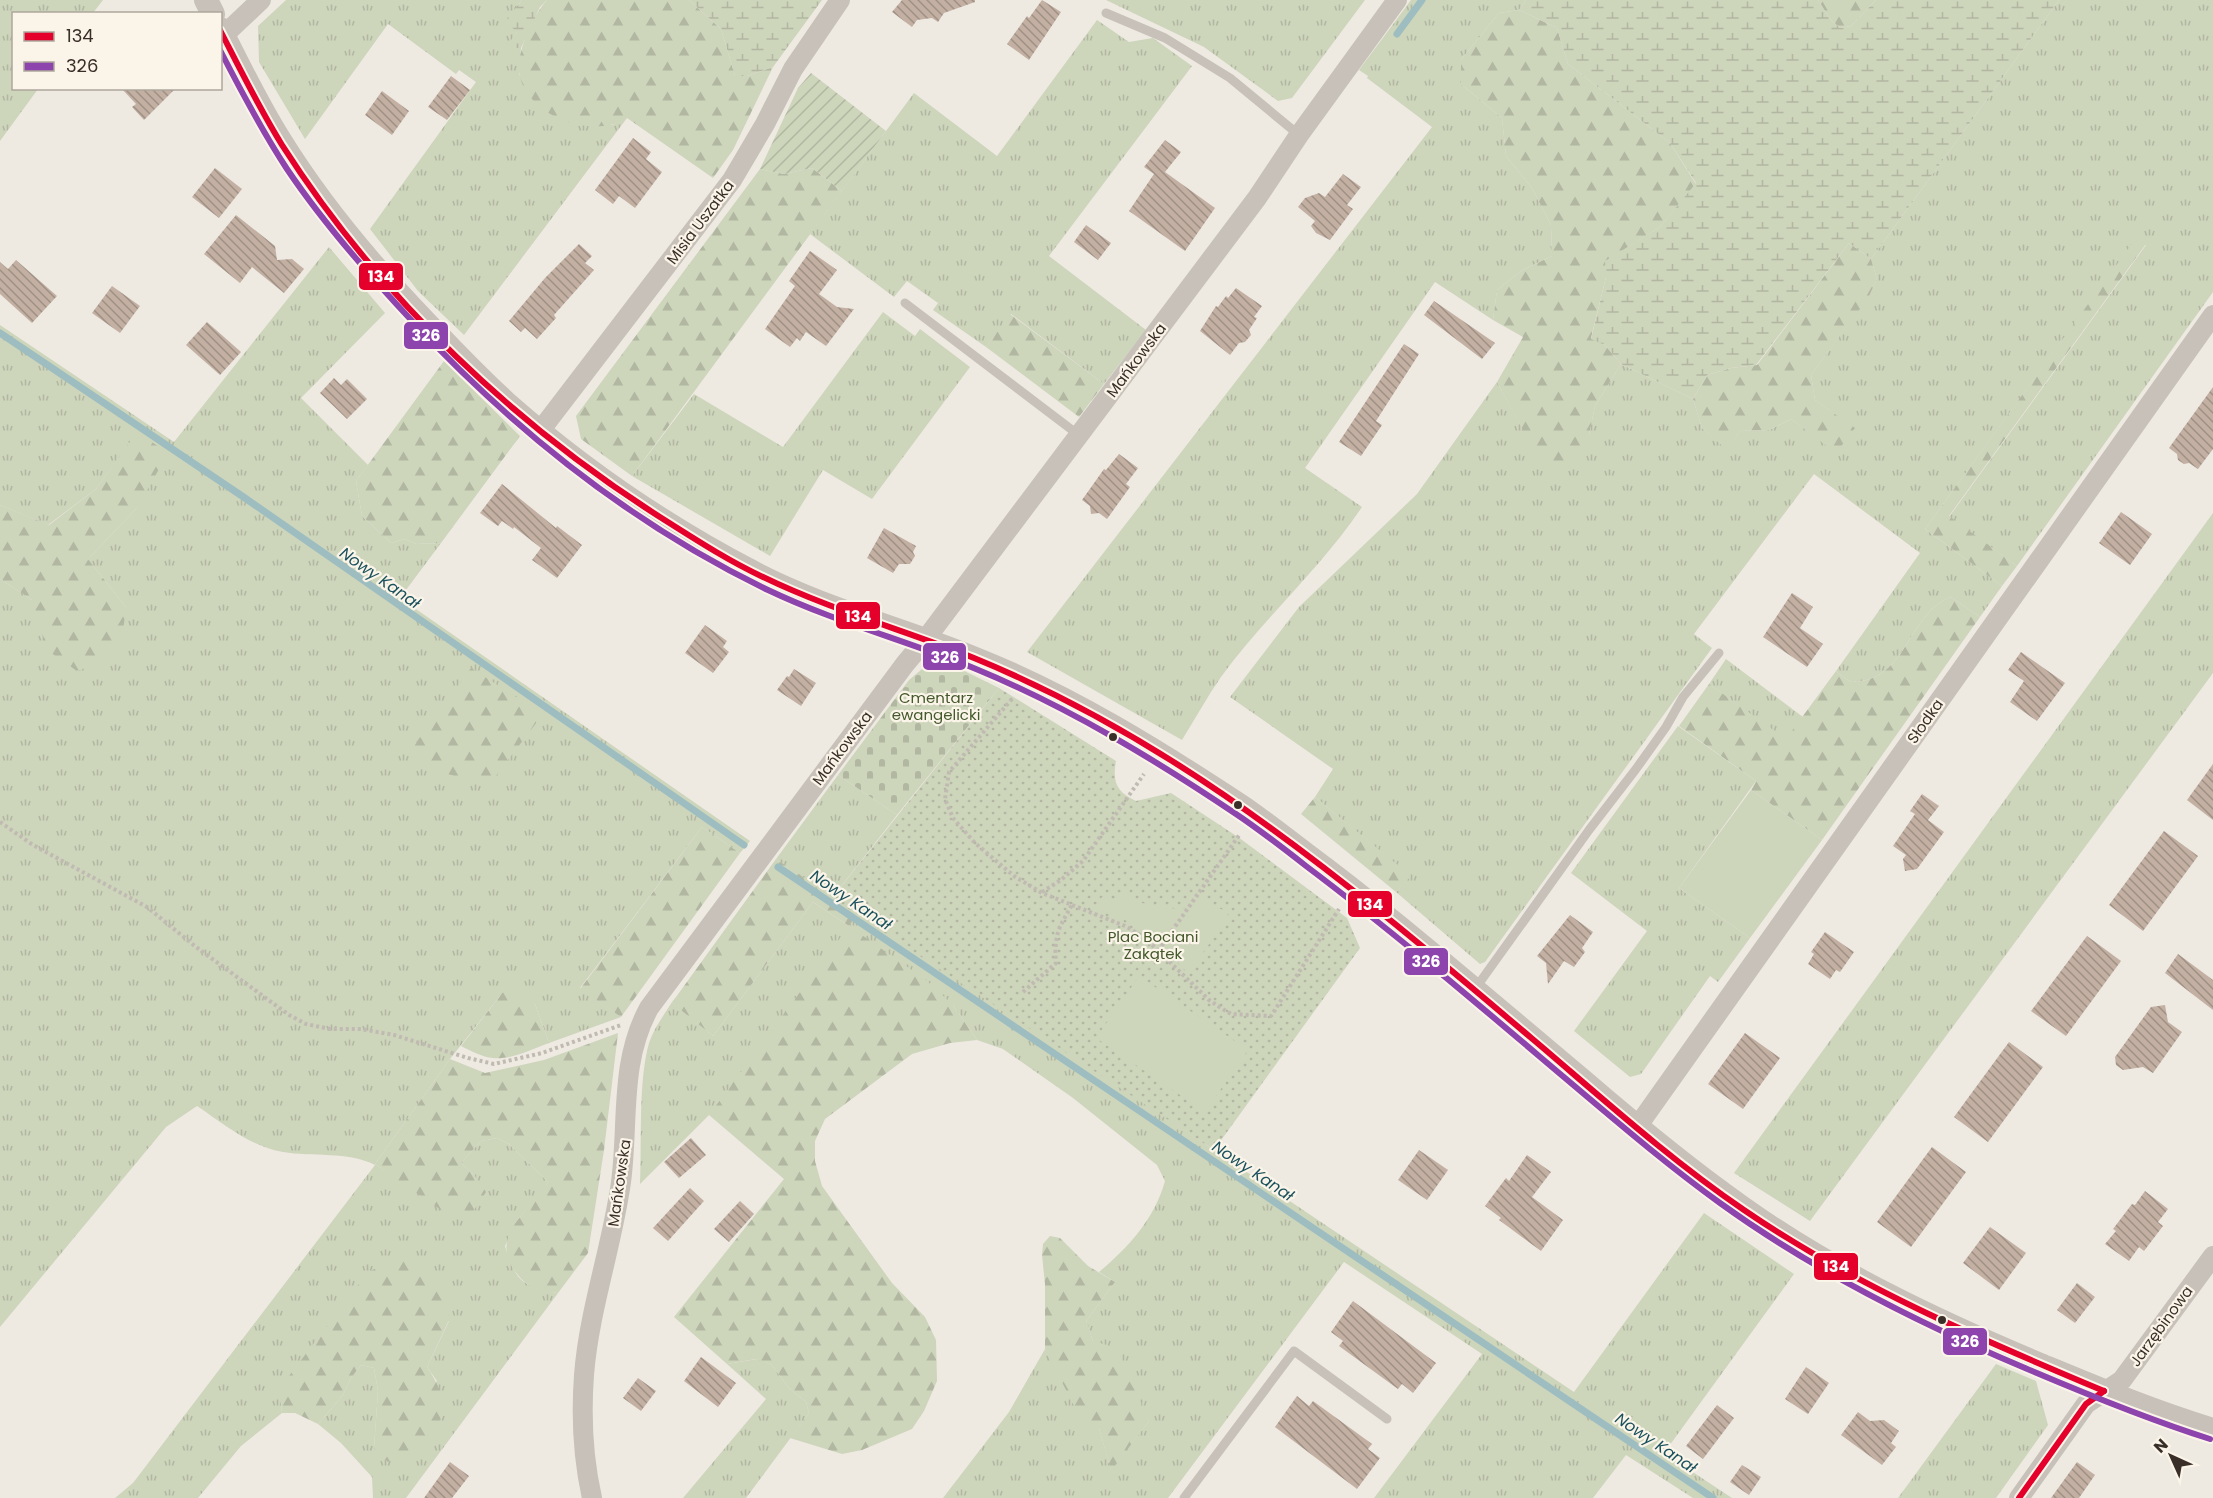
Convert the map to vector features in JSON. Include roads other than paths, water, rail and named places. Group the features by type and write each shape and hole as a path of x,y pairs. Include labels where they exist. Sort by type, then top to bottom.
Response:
{"street":[{"path":"261,0 222,32 278,138 358,249 474,374 540,430 624,495 751,572 780,586 969,656 1049,692 1178,765 1252,814 1354,892 1637,1127 1738,1206 1809,1253 1939,1319 2104,1391 2213,1430"},
{"name":"Misia Uszatka","path":"540,430 732,180 765,124 793,69 840,0"},
{"name":"Mańkowska","path":"592,1498 584,1449 584,1374 618,1202 625,1154 629,1061 639,1026 660,990 1080,436 1257,198 1299,135 1397,0"},
{"name":"Słodka","path":"1637,1127 2213,315"},
{"name":"Jarzębinowa","path":"2019,1498 2086,1404 2122,1380 2213,1256"}],"lane":[{"path":"1106,13 1165,38 1230,78 1299,135"},
{"path":"905,303 1080,436"},
{"path":"1474,990 1589,830 1636,769 1666,727 1683,698 1719,654"},
{"path":"1184,1498 1294,1352 1387,1419"}],"waterway":[{"path":"1397,34 1422,0"},
{"name":"Nowy Kanał","path":"0,333 245,498 744,845"},
{"name":"Nowy Kanał","path":"778,867 1713,1498"}],"park label":[{"name":"Cmentarz ewangelicki","path":"936,706"},
{"name":"Plac Bociani Zakątek","path":"1153,944"}]}
